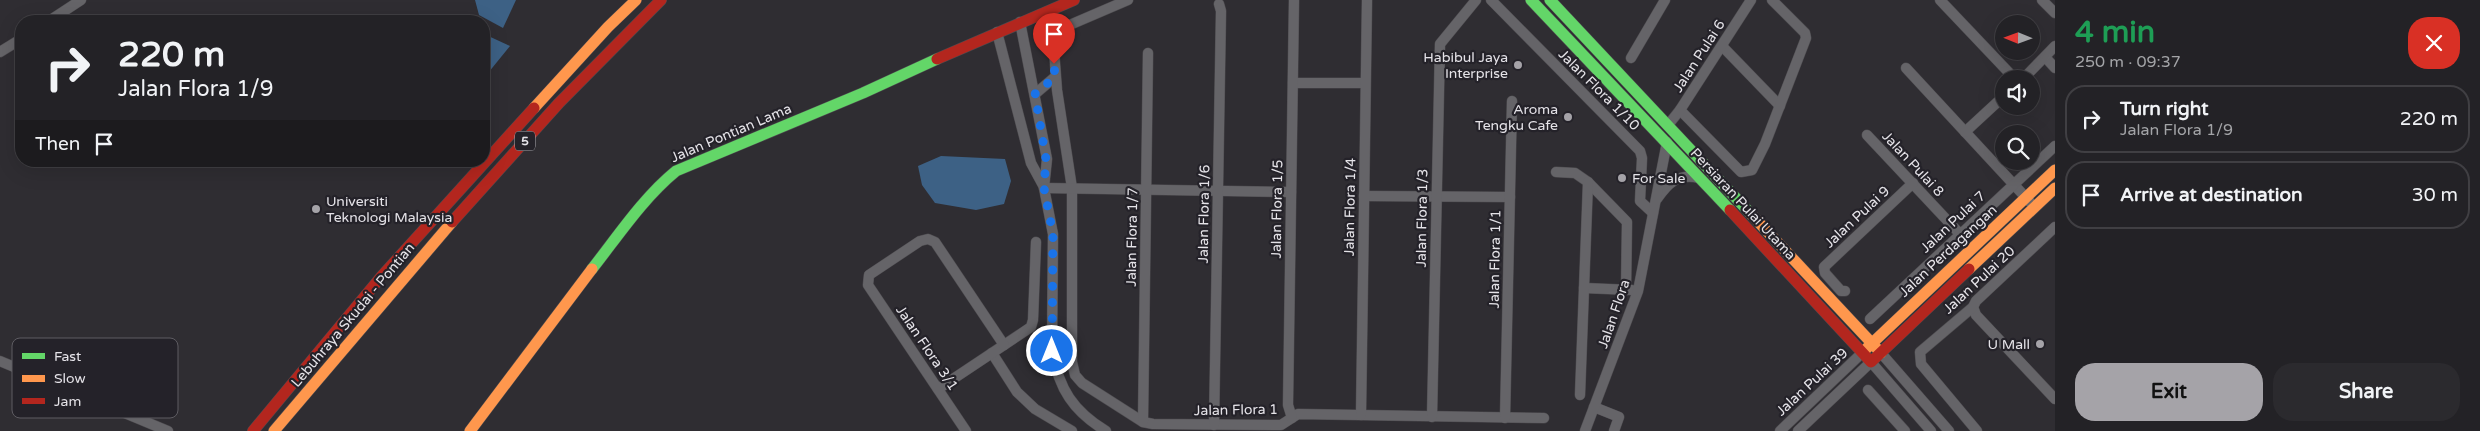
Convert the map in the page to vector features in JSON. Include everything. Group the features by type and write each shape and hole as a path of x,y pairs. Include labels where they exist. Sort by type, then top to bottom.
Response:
{"main road":[{"name":"Lebuhraya Skudai - Pontian","path":"490,157 608,27 636,0"},
{"name":"Lebuhraya Skudai - Pontian","path":"274,431 394,287 512,155 622,38 661,0"},
{"name":"Jalan Pontian Lama","path":"470,431 622,230 671,175 691,164 863,93 997,32 1074,0"},
{"name":"Persiaran Pulai Utama","path":"1531,0 1667,142 1870,362"},
{"name":"Persiaran Pulai Utama","path":"1550,0 1880,353"},
{"name":"Lebuhraya Skudai - Pontian","path":"253,431 381,278 481,167"},
{"name":"Jalan Perdagangan","path":"1862,353 2055,170"},
{"name":"Jalan Perdagangan","path":"1870,362 2055,188"}],"street":[{"path":"58,15 81,0"},
{"path":"1072,188 1051,80 1058,33 1065,27 1128,0"},
{"name":"Jalan Flora 1/5","path":"1292,418 1288,404 1294,0"},
{"name":"Jalan Flora 1/4","path":"1361,415 1367,0"},
{"name":"Jalan Flora 1/3","path":"1432,417 1440,44 1476,0"},
{"name":"Jalan Flora 1/10","path":"1490,0 1640,151 1642,158 1640,201 1653,214"},
{"path":"1631,58 1665,0"},
{"name":"Jalan Pulai 6","path":"1668,125 1680,110 1751,0"},
{"path":"1680,110 1741,172 1752,170 1780,106 1806,35 1772,0"},
{"path":"1940,0 2006,70"},
{"path":"2042,0 2055,13"},
{"name":"Jalan Flora 1/6","path":"1214,425 1221,11 1219,4"},
{"path":"1020,22 1046,159 1044,188 1053,234 1052,351 1055,368 1064,390 1078,410 1106,431"},
{"path":"997,32 1030,163 1044,188"},
{"path":"0,52 15,43"},
{"path":"1722,46 1780,106"},
{"path":"2031,70 2055,46"},
{"name":"Jalan Flora 1/7","path":"1143,422 1148,53"},
{"path":"2045,57 2055,68"},
{"path":"1030,68 1040,79 1051,80"},
{"path":"1906,68 2035,207"},
{"path":"1035,94 1051,80"},
{"path":"1293,83 1366,83"},
{"name":"Jalan Flora 1/1","path":"1505,418 1512,101"},
{"path":"1965,132 1995,104"},
{"name":"Jalan Pulai 8","path":"1867,135 1960,234"},
{"name":"Jalan Flora","path":"1584,431 1638,291 1667,142"},
{"name":"Jalan Pulai 7","path":"1870,319 2055,146"},
{"path":"1556,172 1575,173 1588,182 1627,222 1626,290"},
{"path":"1655,202 1676,178 1686,176 1699,178"},
{"path":"1580,395 1588,182"},
{"name":"Jalan Pulai 9","path":"1845,291 1841,291 1825,274 1825,265 1912,183"},
{"path":"1044,188 1292,192"},
{"name":"Jalan Flora 1","path":"1072,188 1072,362 1075,375 1082,384 1143,422 1153,424 1281,425 1298,414 1544,418"},
{"path":"1364,196 1510,196"},
{"name":"Jalan Pulai 20","path":"1977,431 1921,364 1920,352 1973,307 1976,301 2055,227"},
{"name":"Jalan Flora 3/1","path":"966,431 868,285 869,275 920,241 928,239 936,242 1004,345"},
{"path":"938,388 1026,332 1033,320 1036,242"},
{"path":"1584,288 1638,291"},
{"path":"1973,307 1976,315 2055,399"},
{"path":"992,353 1017,392 1029,404 1072,431"},
{"name":"Jalan Pulai 39","path":"1780,431 1862,353"},
{"name":"Persiaran Pulai Utama","path":"1880,353 1949,431"},
{"path":"0,361 12,366"},
{"name":"Jalan Pulai 39","path":"1798,431 1870,362"},
{"name":"Persiaran Pulai Utama","path":"1870,362 1931,431"},
{"path":"1868,390 1905,431"},
{"path":"1594,407 1620,417 1614,431"},
{"path":"137,418 168,431"}],"water":[{"path":"475,0 516,0 503,28 490,21 490,15 479,15"},
{"path":"490,37 510,46 490,71"},
{"path":"941,156 1005,159 1011,181 1004,204 976,210 935,203 922,185 918,166"}],"traffic: fast":[{"path":"1531,0 1730,210"},
{"path":"1550,0 1750,213"},
{"path":"592,269 642,205 676,171 863,93 937,59"}],"traffic: slow":[{"path":"534,108 608,27 636,0"},
{"path":"1866,349 2055,170"},
{"path":"1969,269 2055,188"},
{"path":"1750,213 1881,353"},
{"path":"274,431 452,222"},
{"path":"470,431 592,269"}],"traffic: jam":[{"path":"452,222 559,103 661,0"},
{"path":"937,59 1074,0"},
{"path":"490,157 534,108"},
{"path":"253,431 381,277 481,167"},
{"path":"1730,210 1871,362 1969,269"}],"place":[{"name":"Habibul Jaya Interprise","path":"1518,65"},
{"name":"Aroma Tengku Cafe","path":"1568,117"},
{"name":"For Sale","path":"1622,178"},
{"name":"Universiti Teknologi Malaysia","path":"316,209"},
{"name":"U Mall","path":"2040,344"}],"route":[{"path":"1052,351 1053,234 1044,188 1046,159 1035,94 1055,77 1054,64"}]}
